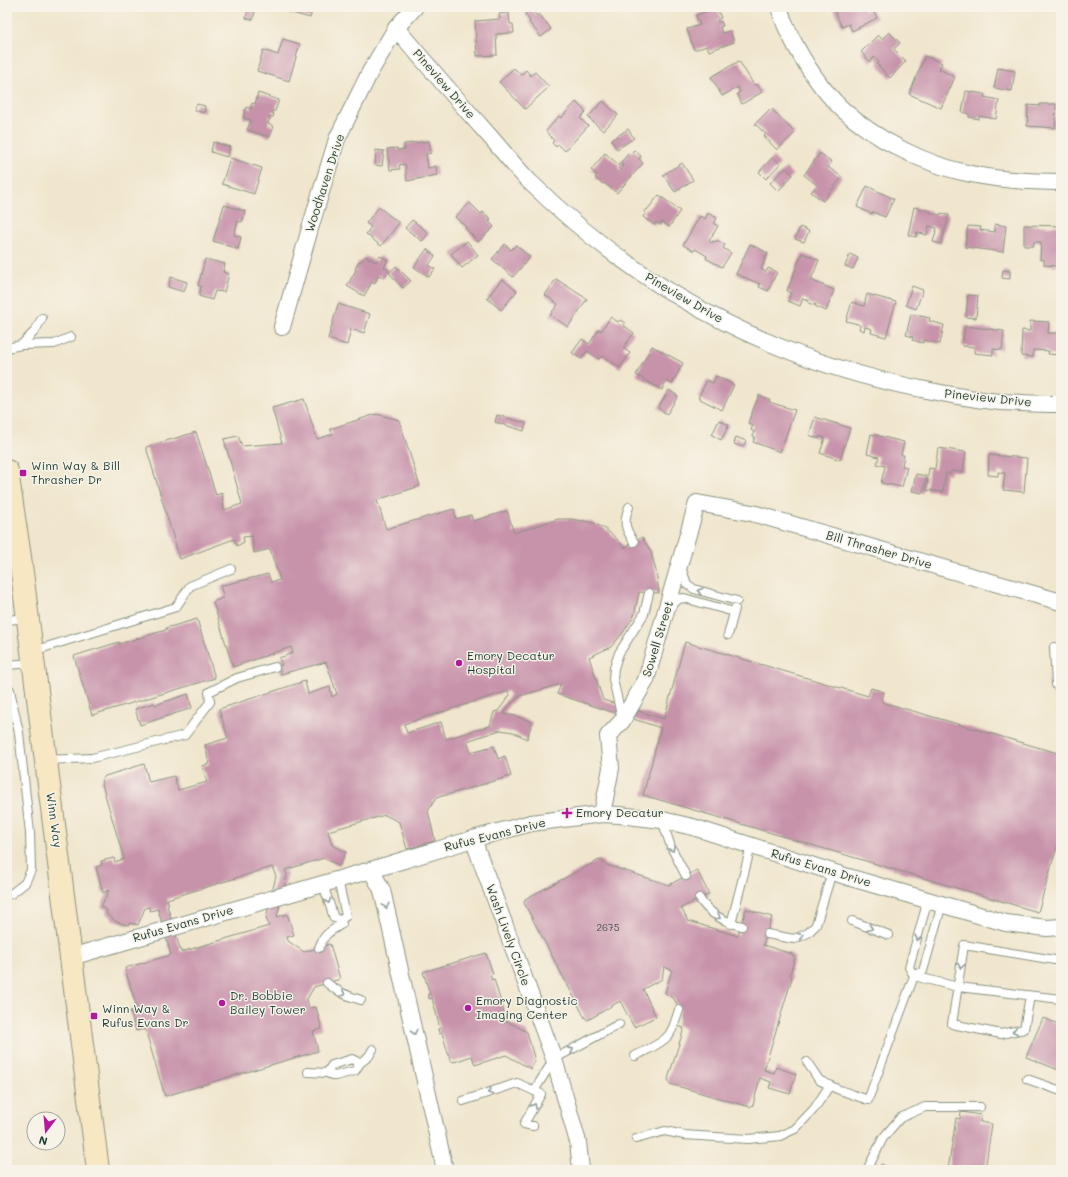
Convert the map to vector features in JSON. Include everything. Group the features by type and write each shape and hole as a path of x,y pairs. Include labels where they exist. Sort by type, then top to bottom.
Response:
{"street":[{"name":"Woodhaven Drive","path":"282,327 310,225 338,139 370,72 396,28 415,7"},
{"path":"779,7 789,35 825,90 842,109 876,135 902,150 941,166 970,174 1001,179 1061,182"},
{"name":"Pineview Drive","path":"396,28 534,186 583,230 641,273 707,314 767,342 833,367 891,384 1000,402 1061,404"},
{"name":"Winn Way","path":"7,471 17,619 32,657 98,1170"},
{"name":"Sowell Street","path":"602,814 611,768 608,736 622,721 646,680 697,503"},
{"name":"Bill Thrasher Drive","path":"697,503 752,513 1061,602"},
{"name":"Rufus Evans Drive","path":"71,957 371,870 473,838 531,823 602,814 662,820 693,827 832,872 1006,923 1047,928 1061,927"},
{"name":"Wash Lively Circle","path":"473,838 554,1059 578,1142 581,1170"},
{"path":"371,870 382,890 445,1170"}],"lane":[{"path":"22,345 34,331 42,318"},
{"path":"7,348 22,345 54,344 71,337"},
{"path":"629,507 625,518 628,533 634,542"},
{"path":"681,562 684,579 687,584 694,589 737,599 728,635"},
{"path":"7,665 176,607 190,586 231,569"},
{"path":"622,721 613,679 614,668 619,653 644,614 649,593"},
{"path":"666,611 673,603 684,598 734,612"},
{"path":"1054,647 1056,685"},
{"path":"45,760 92,758 185,735 210,702 209,692 237,678 274,667"},
{"path":"7,688 10,690 19,733 30,833 31,870 25,883 11,894 7,895"},
{"path":"662,820 671,847 686,876"},
{"path":"731,924 751,846"},
{"path":"767,934 794,939 808,933 816,926 832,872"},
{"path":"700,898 704,905 713,914 731,924 742,926"},
{"path":"935,902 909,967 914,976 958,987 1061,999"},
{"path":"807,1062 819,1080 868,1100 914,976 923,971 935,902"},
{"path":"852,921 888,935"},
{"path":"319,948 323,938 328,932 342,924"},
{"path":"1030,996 1024,1029 1001,1034 952,1024 964,945 1061,961"},
{"path":"327,983 334,990 361,1000"},
{"path":"635,1056 654,1046 668,1036 674,1025 679,1010"},
{"path":"534,1091 554,1059 619,1024"},
{"path":"308,1072 327,1073 335,1076 355,1071 369,1056 373,1049"},
{"path":"327,1073 332,1065 352,1059 360,1064"},
{"path":"1027,1079 1061,1091"},
{"path":"464,1101 517,1083 541,1094 524,1124 533,1126"},
{"path":"636,1139 665,1131 748,1139 780,1136 795,1129 814,1109 830,1085"},
{"path":"867,1170 883,1138 900,1118 925,1107 980,1106"}],"building":[{"path":"278,7 313,7 310,18 278,9"},
{"path":"863,7 865,11 871,7 877,18 852,31 849,24 842,27 833,8"},
{"path":"717,8 721,18 717,20 718,22 721,21 723,26 720,27 722,33 730,31 734,42 709,51 707,46 694,50 687,29 700,25 696,15"},
{"path":"248,9 255,11 253,20 246,18"},
{"path":"531,9 537,16 539,14 551,29 541,37 529,22 530,21 525,14"},
{"path":"509,13 510,24 513,24 514,33 496,34 497,55 477,56 475,21 500,19 499,14"},
{"path":"889,32 900,43 894,49 906,61 890,78 877,64 879,62 874,57 870,62 861,52 878,35 882,39"},
{"path":"283,39 300,44 289,81 257,71 263,50 278,55"},
{"path":"925,56 942,63 939,69 955,77 941,108 909,94"},
{"path":"739,61 754,85 757,84 762,92 742,104 737,94 740,92 738,87 722,96 711,77"},
{"path":"514,68 521,75 526,70 531,76 535,72 549,87 525,109 499,82"},
{"path":"998,68 1015,71 1012,91 994,88"},
{"path":"1059,74 1061,75 1061,95 1058,95"},
{"path":"966,91 985,94 984,97 999,100 996,119 979,116 979,119 969,117 969,114 962,112"},
{"path":"258,93 279,100 275,111 272,111 274,114 273,117 270,116 268,124 273,126 270,137 247,130 251,120 243,118 246,107 251,109 252,103 255,104"},
{"path":"603,101 618,115 603,131 588,117"},
{"path":"576,102 586,112 580,118 588,126 565,151 558,144 556,147 552,143 554,141 546,131 559,116 561,118"},
{"path":"197,104 205,106 204,113 194,110"},
{"path":"1040,104 1056,104 1055,128 1027,126 1028,105 1040,106"},
{"path":"771,108 795,133 777,150 764,136 766,134 755,124"},
{"path":"628,129 634,138 617,149 611,140"},
{"path":"429,141 431,153 426,154 428,168 436,166 437,175 407,181 405,164 399,165 400,169 390,170 387,149 405,149 404,144"},
{"path":"213,142 230,147 227,157 211,152"},
{"path":"376,150 384,151 382,166 375,165"},
{"path":"634,150 641,156 639,159 643,163 617,193 595,178 597,175 591,170 605,153 620,166 618,168 620,170 623,165 620,163 630,152 631,153"},
{"path":"820,153 832,162 828,167 842,177 823,201 811,192 817,185 804,175"},
{"path":"773,157 780,164 766,179 759,172"},
{"path":"230,158 262,168 254,194 222,184"},
{"path":"682,163 693,180 675,192 663,175"},
{"path":"786,168 793,175 778,191 770,183"},
{"path":"867,186 894,199 885,217 873,212 872,214 857,207"},
{"path":"659,195 680,211 669,227 662,222 660,225 656,222 654,225 643,217 646,213 644,212 646,209 647,210"},
{"path":"470,203 481,214 483,212 491,219 489,221 494,227 478,242 465,228 466,227 455,217"},
{"path":"224,205 245,211 242,222 238,221 234,235 241,237 238,249 213,241"},
{"path":"379,207 399,223 381,246 366,234 371,227 366,223"},
{"path":"914,207 931,211 931,213 949,215 941,244 933,242 937,228 929,226 927,235 917,232 916,237 908,235"},
{"path":"708,213 717,218 714,224 718,226 709,241 712,243 713,241 716,242 717,240 725,245 723,248 731,253 722,267 706,259 707,256 695,249 694,251 683,245 700,216 705,219"},
{"path":"412,220 429,233 422,241 405,228"},
{"path":"995,224 1006,226 1003,252 965,247 968,226 981,227 980,230 995,232"},
{"path":"1024,225 1061,226 1061,260 1057,260 1057,266 1044,265 1044,259 1040,260 1041,242 1034,242 1034,246 1024,246"},
{"path":"800,227 809,231 804,242 795,239"},
{"path":"467,241 478,255 462,268 451,254"},
{"path":"505,244 511,250 516,245 530,257 513,277 492,259"},
{"path":"750,244 768,253 761,269 766,272 768,268 777,272 768,291 759,287 760,284 736,274"},
{"path":"427,249 435,256 429,265 435,269 429,277 414,267"},
{"path":"802,253 819,260 811,280 834,290 826,311 815,306 816,304 814,305 808,303 809,301 803,298 800,306 788,301 791,293 787,291"},
{"path":"850,254 858,258 853,269 845,266"},
{"path":"365,256 376,262 380,256 388,260 384,267 389,270 384,278 379,275 374,284 372,282 364,296 347,286 359,261 361,262"},
{"path":"205,259 225,264 223,272 229,274 224,292 215,291 212,300 199,296 201,286 198,286"},
{"path":"396,266 411,281 403,288 389,273"},
{"path":"1003,270 1010,271 1010,279 1002,278"},
{"path":"171,277 187,282 184,292 168,287"},
{"path":"502,279 517,291 501,310 487,298"},
{"path":"556,279 587,299 568,327 550,315 558,304 545,295"},
{"path":"912,286 923,290 916,309 906,305"},
{"path":"867,294 896,302 886,337 871,333 872,329 865,327 864,331 859,329 860,326 858,324 846,321 852,302 864,306"},
{"path":"968,295 978,296 976,318 966,317"},
{"path":"338,304 370,314 364,333 351,329 347,345 328,339"},
{"path":"911,314 930,318 929,321 944,325 940,344 923,340 923,343 912,340 913,337 906,335"},
{"path":"611,317 618,322 620,320 625,323 623,325 634,333 623,348 630,353 620,368 602,356 599,359 587,351 581,359 572,353 582,339 589,344 599,329 601,331"},
{"path":"1030,321 1049,322 1048,333 1061,333 1060,355 1048,354 1049,351 1033,350 1033,357 1021,356 1022,330 1030,331"},
{"path":"965,326 1004,331 1002,350 993,349 993,355 974,353 975,347 962,346"},
{"path":"652,346 683,363 672,384 666,381 662,390 636,375"},
{"path":"716,376 734,385 722,410 698,398 707,380 713,383"},
{"path":"669,390 678,396 667,414 658,408"},
{"path":"759,395 770,400 769,402 795,410 780,452 753,442 755,437 753,436 754,432 751,430 753,425 748,423"},
{"name":"Emory Decatur Hospital","path":"304,399 317,439 333,434 330,429 376,414 399,420 420,486 377,500 386,529 454,509 456,519 471,515 473,521 507,511 514,533 558,519 570,519 591,522 604,528 625,548 642,537 651,552 656,571 659,593 639,592 634,616 622,634 611,647 589,657 603,700 664,719 685,642 868,696 871,688 884,692 881,699 883,700 882,702 1061,754 1061,833 1038,912 643,795 661,728 557,694 561,684 520,696 509,705 504,714 516,716 532,722 527,739 513,732 500,730 467,741 471,752 494,746 498,759 505,756 511,776 436,798 428,811 435,841 407,849 399,822 385,815 328,831 332,845 346,852 339,866 324,858 285,870 287,875 277,917 287,914 294,935 287,937 288,941 304,952 330,944 340,979 314,987 307,999 309,1008 316,1007 322,1029 313,1031 318,1051 165,1096 145,1029 136,1031 130,1011 137,1009 125,968 171,955 158,909 150,911 149,907 145,908 138,925 130,923 129,925 115,921 106,913 107,910 101,907 109,890 103,893 96,867 102,865 101,861 114,858 115,862 124,859 101,781 105,776 144,764 149,782 174,776 178,790 207,782 202,766 209,764 205,745 228,738 219,709 305,681 308,694 330,687 332,697 337,694 326,662 281,674 279,666 282,665 279,658 293,653 291,647 233,667 213,602 224,597 220,586 268,574 271,582 280,580 270,549 254,553 252,536 243,537 244,542 237,546 234,539 180,559 146,447 196,432 216,495 222,493 224,510 242,504 224,439 238,436 242,446 282,443 272,408","holes":["508,691 510,695 498,711 494,712 490,726 446,739 441,722 407,733 404,724","272,867 276,876 266,918 269,926 181,952 167,905 169,905 167,899"]},
{"path":"497,415 526,423 524,431 495,422"},
{"path":"815,417 850,428 840,460 820,453 825,438 820,436 819,439 809,435"},
{"path":"719,420 729,425 721,440 712,435"},
{"path":"871,434 904,442 901,455 904,455 902,466 907,467 902,487 881,483 885,466 877,464 879,457 867,454"},
{"path":"736,437 746,441 743,447 734,444"},
{"path":"938,448 966,452 963,472 951,471 950,474 946,473 943,492 926,490 929,468 935,469"},
{"path":"989,455 1027,458 1024,492 1003,490 1005,473 998,472 998,476 988,475"},
{"path":"916,474 926,476 923,493 912,491"},
{"path":"197,619 215,678 92,715 74,656 119,642 119,644 166,630 166,628"},
{"path":"188,694 192,708 140,725 135,709 154,703 155,705"},
{"path":"599,860 603,861 604,864 669,885 697,870 709,894 681,908 688,921 738,936 746,909 772,917 763,945 792,954 795,958 790,974 792,978 764,1070 774,1073 776,1067 796,1074 790,1094 769,1088 771,1082 760,1078 753,1105 750,1107 670,1084 668,1079 684,1028 677,1026 680,1010 674,999 665,993 672,970 664,967 662,979 643,989 656,1017 634,1027 620,1001 588,1020 585,1018 524,903 525,899"},
{"name":"Emory Diagnostic Imaging Center","path":"486,953 493,974 490,975 492,980 494,979 505,1016 503,1017 504,1022 507,1021 527,1032 535,1061 531,1069 506,1055 475,1065 472,1056 454,1062 450,1060 442,1033 439,1034 438,1029 440,1028 432,998 429,999 428,994 430,994 423,972"},
{"path":"1043,1018 1061,1025 1061,1071 1026,1057"},
{"path":"961,1112 981,1115 980,1122 992,1124 985,1170 948,1170 956,1118 960,1119"},
{"path":"881,1164 895,1170 879,1170"}],"place":[{"name":"Winn Way & Bill Thrasher Dr","path":"23,473"},
{"name":"Emory Decatur Hospital","path":"459,663"},
{"name":"Emory Decatur","path":"567,813"},
{"name":"Dr. Bobbie Bailey Tower","path":"222,1003"},
{"name":"Emory Diagnostic Imaging Center","path":"468,1008"},
{"name":"Winn Way & Rufus Evans Dr","path":"94,1016"}]}
